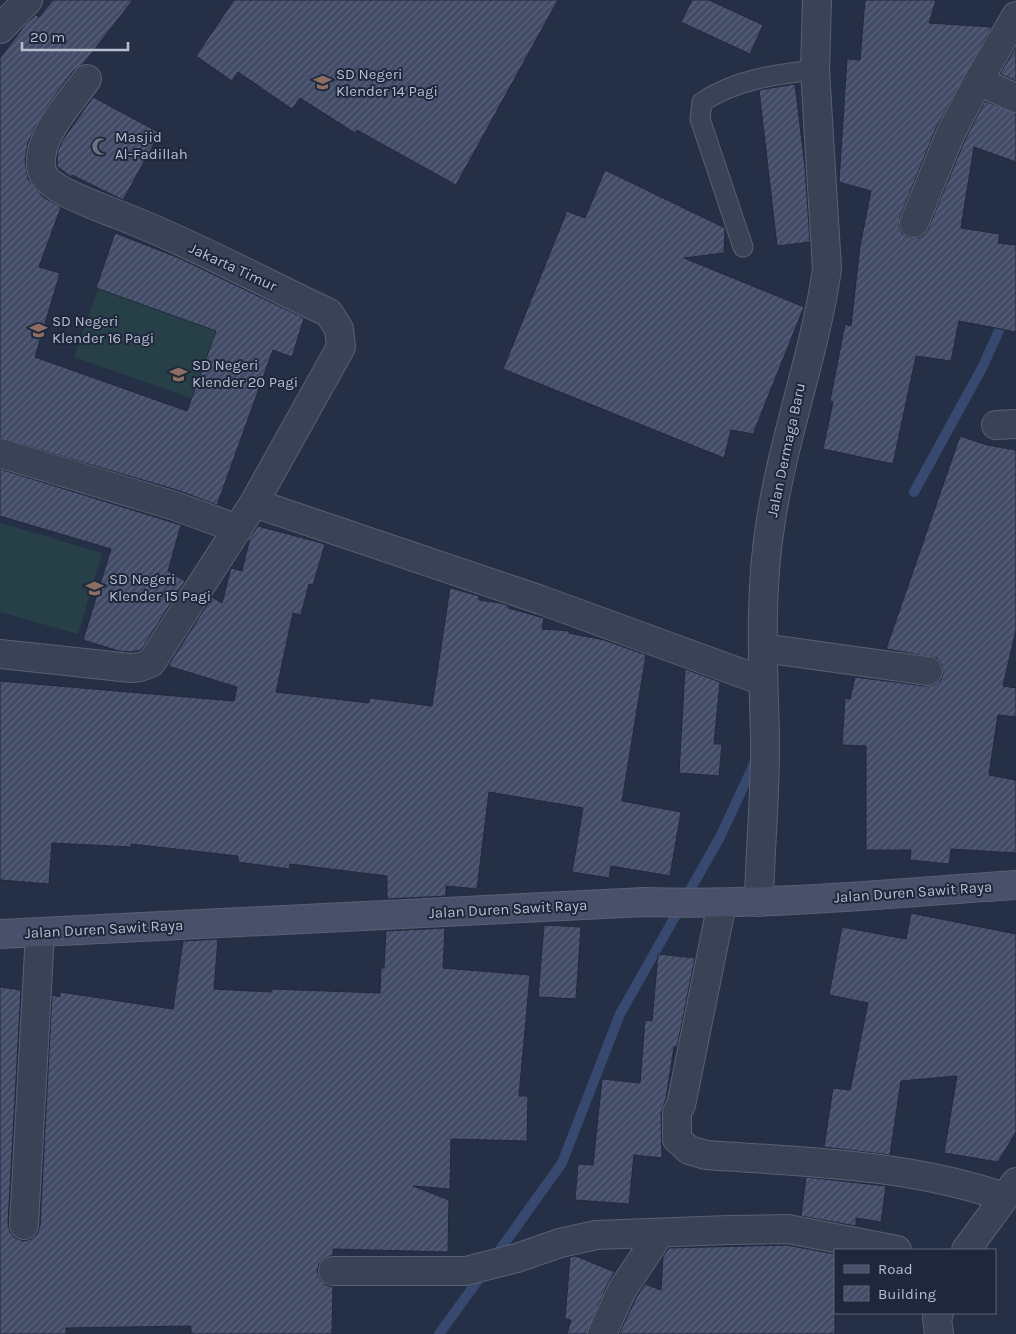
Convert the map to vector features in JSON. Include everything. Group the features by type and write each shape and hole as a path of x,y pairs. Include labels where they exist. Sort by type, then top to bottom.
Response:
{"street":[{"path":"0,29 28,0"},
{"name":"Jalan Dermaga Baru","path":"759,902 765,735 763,606 770,520 791,421 824,293 828,269 815,70 817,0"},
{"path":"914,223 950,135 978,81 1016,16"},
{"name":"Jakarta Timur","path":"0,654 131,668 140,667 151,662 254,503 341,347 339,329 329,313 126,218 91,204 49,181 42,172 41,157 44,140 87,79"},
{"path":"978,81 1016,98"},
{"path":"0,453 175,506 238,529"},
{"path":"254,503 541,600 763,694"},
{"path":"763,648 928,671"},
{"name":"Jalan Duren Sawit Raya","path":"0,934 645,902 712,904 759,902 1016,886"},
{"path":"712,904 681,1104 677,1112 677,1139 689,1150 699,1154 859,1165 894,1170 970,1186 1010,1190"},
{"path":"24,1225 40,933"},
{"path":"967,1249 1010,1190"},
{"path":"333,1271 466,1271 517,1258 560,1243 596,1236 660,1233 788,1229 892,1249"},
{"path":"602,1334 622,1290 660,1233"},
{"path":"939,1314 937,1318 939,1334"}],"lane":[{"path":"743,247 700,119 702,102 721,90 730,87 776,74 815,70"}],"shaded area":[{"path":"100,283 220,326 194,399 74,357"},
{"path":"0,523 102,553 78,634 0,612"}],"building":[{"path":"53,0 133,0 83,64 74,70 51,101 35,127 28,143 25,160 28,179 43,197 61,207 39,267 60,273 35,357 187,411 216,331 96,288 115,233 179,258 304,318 292,357 273,350 217,505 180,491 0,438 0,58 26,24 36,15 39,17"},
{"path":"234,0 558,0 456,185 357,130 355,133 300,98 292,109 238,72 232,81 196,56"},
{"path":"692,0 709,0 763,25 750,54 681,22"},
{"path":"865,0 936,0 929,23 992,27 936,128 900,217 899,226 902,233 908,237 917,238 924,235 928,229 964,142 985,101 1016,113 1016,162 974,147 961,228 1000,234 998,243 1016,245 1016,332 959,321 951,361 916,356 893,464 823,449 833,402 830,401 845,324 851,326 860,246 871,191 839,182 847,59 860,60"},
{"path":"1016,47 1016,81 1000,74"},
{"path":"795,84 805,167 810,242 777,246 759,90"},
{"name":"Masjid Al-Fadillah","path":"93,97 160,133 123,200 72,175 71,177 57,166 58,151 62,141"},
{"path":"605,170 725,228 724,253 684,258 804,307 753,434 731,430 724,458 503,369 567,211 585,218"},
{"path":"960,436 987,445 1016,450 1016,630 1003,686 1016,688 1016,717 998,715 989,775 1016,780 1016,853 951,849 949,864 910,860 911,850 866,850 866,746 842,745 845,698 850,699 855,677 926,686 934,685 941,680 943,674 942,665 937,658 886,649"},
{"path":"0,469 181,525 168,571 185,581 141,650 131,652 119,651 83,640 111,549 0,516"},
{"path":"258,526 325,544 313,585 309,584 301,615 293,613 276,692 369,703 370,698 432,706 450,588 479,596 479,600 500,603 509,606 508,608 544,618 542,629 569,631 569,633 604,640 646,655 622,801 681,812 670,876 611,866 609,878 572,872 583,808 489,792 477,889 446,886 446,896 387,899 387,876 290,864 289,869 238,862 238,856 131,844 131,847 52,843 49,884 0,880 0,681 234,701 237,687 168,666 212,597 222,603 231,568 242,571 250,538"},
{"path":"685,669 720,682 714,744 722,744 719,776 679,773"},
{"path":"911,913 1016,934 1016,1132 998,1162 944,1153 957,1076 901,1081 890,1155 824,1147 833,1088 850,1090 868,1003 829,995 842,927 906,939"},
{"path":"544,925 581,927 576,999 538,997"},
{"path":"445,928 443,968 530,975 519,1096 528,1096 527,1141 451,1139 450,1189 413,1186 449,1200 448,1252 333,1249 333,1255 325,1258 319,1264 317,1271 320,1279 326,1285 333,1287 332,1334 191,1334 191,1326 66,1328 66,1334 0,1334 0,987 21,990 8,1224 10,1232 15,1238 24,1241 31,1239 37,1234 40,1226 52,995 60,997 60,992 173,1009 183,941 218,939 214,989 271,992 271,989 380,993 381,968 384,968 386,931"},
{"path":"658,954 695,958 677,1047 674,1047 666,1099 661,1112 662,1158 634,1155 629,1204 575,1200 578,1164 593,1165 602,1079 640,1083 645,1020 652,1021"},
{"path":"806,1177 886,1186 881,1222 856,1218 856,1226 801,1216"},
{"path":"787,1245 834,1254 835,1334 619,1334 636,1298 645,1284 661,1290 663,1257 669,1248"},
{"path":"576,1256 615,1272 608,1283 587,1334 567,1334 571,1320 565,1319 570,1257"}],"waterway":[{"path":"914,492 982,368 1016,293"},
{"path":"494,1258 562,1163 620,1014 720,837 755,762"},
{"path":"439,1334 484,1272"}],"place":[{"name":"SD Negeri Klender 14 Pagi","path":"322,83"},
{"name":"Masjid Al-Fadillah","path":"101,146"},
{"name":"SD Negeri Klender 16 Pagi","path":"38,330"},
{"name":"SD Negeri Klender 20 Pagi","path":"178,374"},
{"name":"SD Negeri Klender 15 Pagi","path":"95,588"}]}
